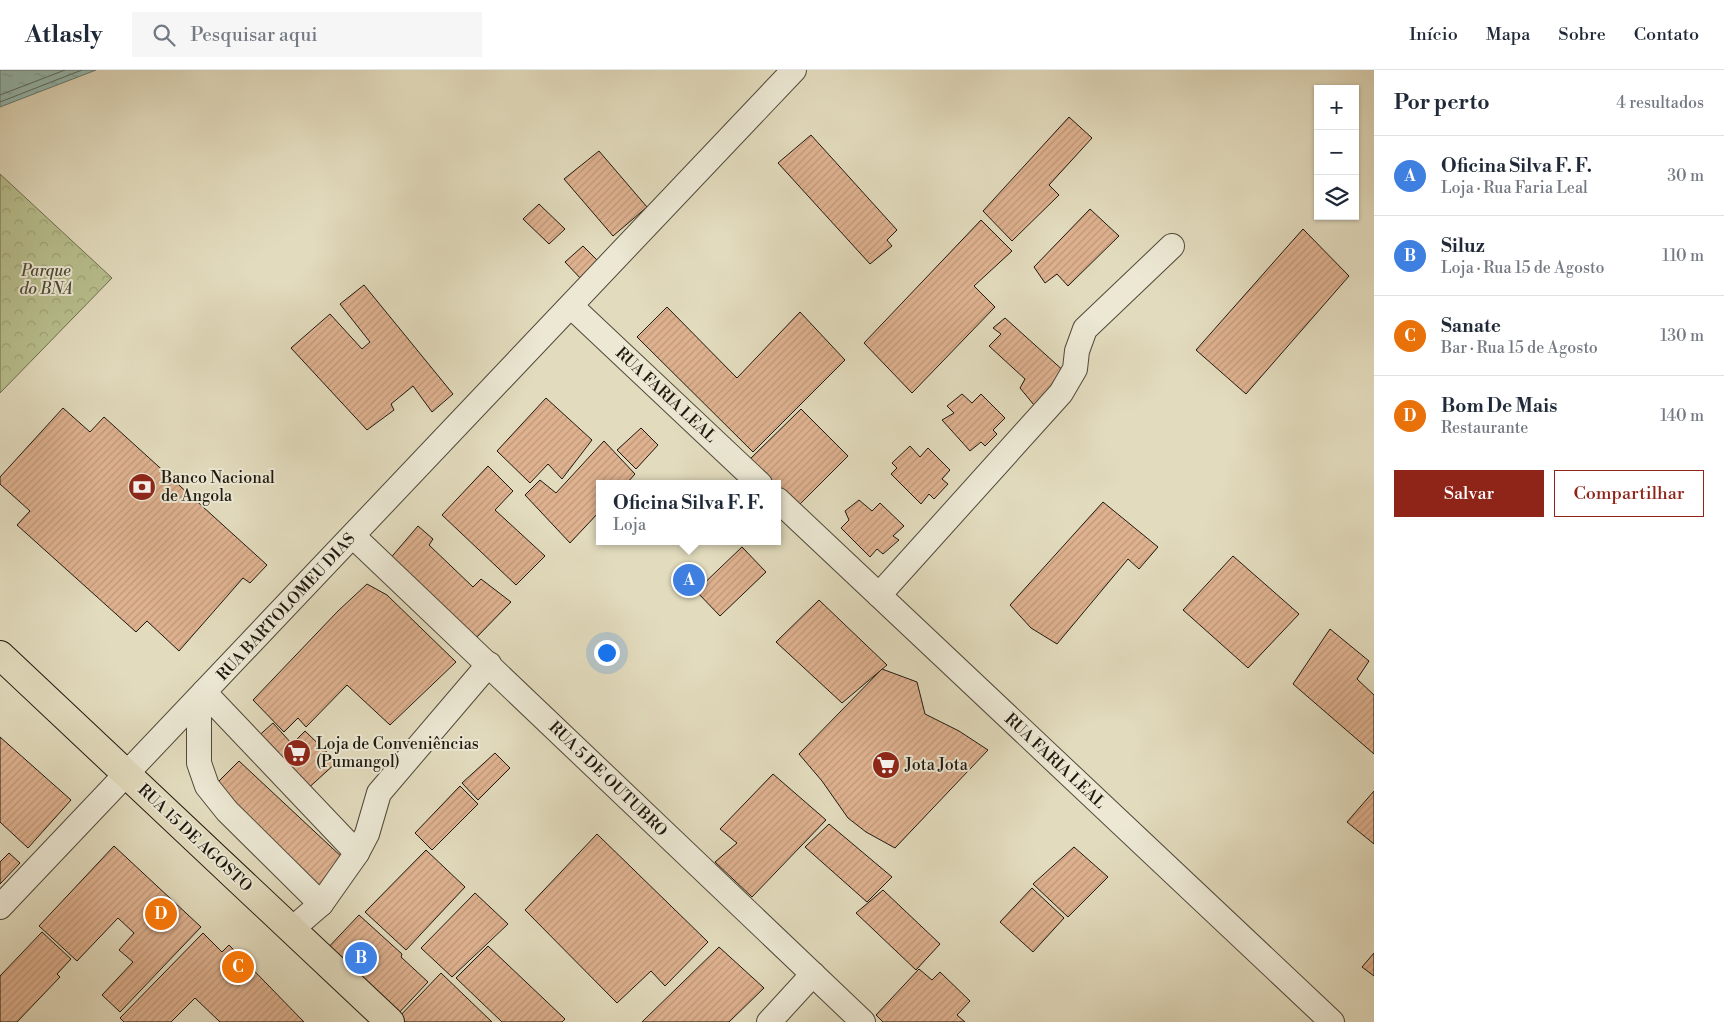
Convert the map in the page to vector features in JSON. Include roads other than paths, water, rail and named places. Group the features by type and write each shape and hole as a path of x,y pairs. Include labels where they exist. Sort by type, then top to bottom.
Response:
{"main road":[{"name":"RUA 15 DE AGOSTO","path":"0,655 390,1022"}],"street":[{"name":"RUA BARTOLOMEU DIAS","path":"0,907 794,70"},
{"path":"879,595 1061,393 1075,369 1077,351 1085,328 1172,246"},
{"name":"RUA FARIA LEAL","path":"571,306 756,480"},
{"name":"RUA FARIA LEAL","path":"781,503 1332,1022"},
{"name":"RUA 5 DE OUTUBRO","path":"353,536 864,1022"},
{"path":"292,930 321,904 357,853 367,834 379,794 489,664"},
{"path":"201,695 357,853"},
{"path":"201,695 199,763 207,786 227,811 321,904"},
{"path":"769,1022 813,974"}],"water":[{"path":"0,70 96,70 0,107"}],"place":[{"name":"Banco Nacional de Angola","path":"142,487"},
{"name":"Oficina Silva F. F.","path":"689,580"},
{"name":"Loja de Conveniências (Pumangol)","path":"297,753"},
{"name":"Jota Jota","path":"886,765"},
{"name":"Bom De Mais","path":"161,914"},
{"name":"Siluz","path":"361,958"},
{"name":"Sanate","path":"238,967"}],"park label":[{"name":"Parque do BNA","path":"46,280"}]}
